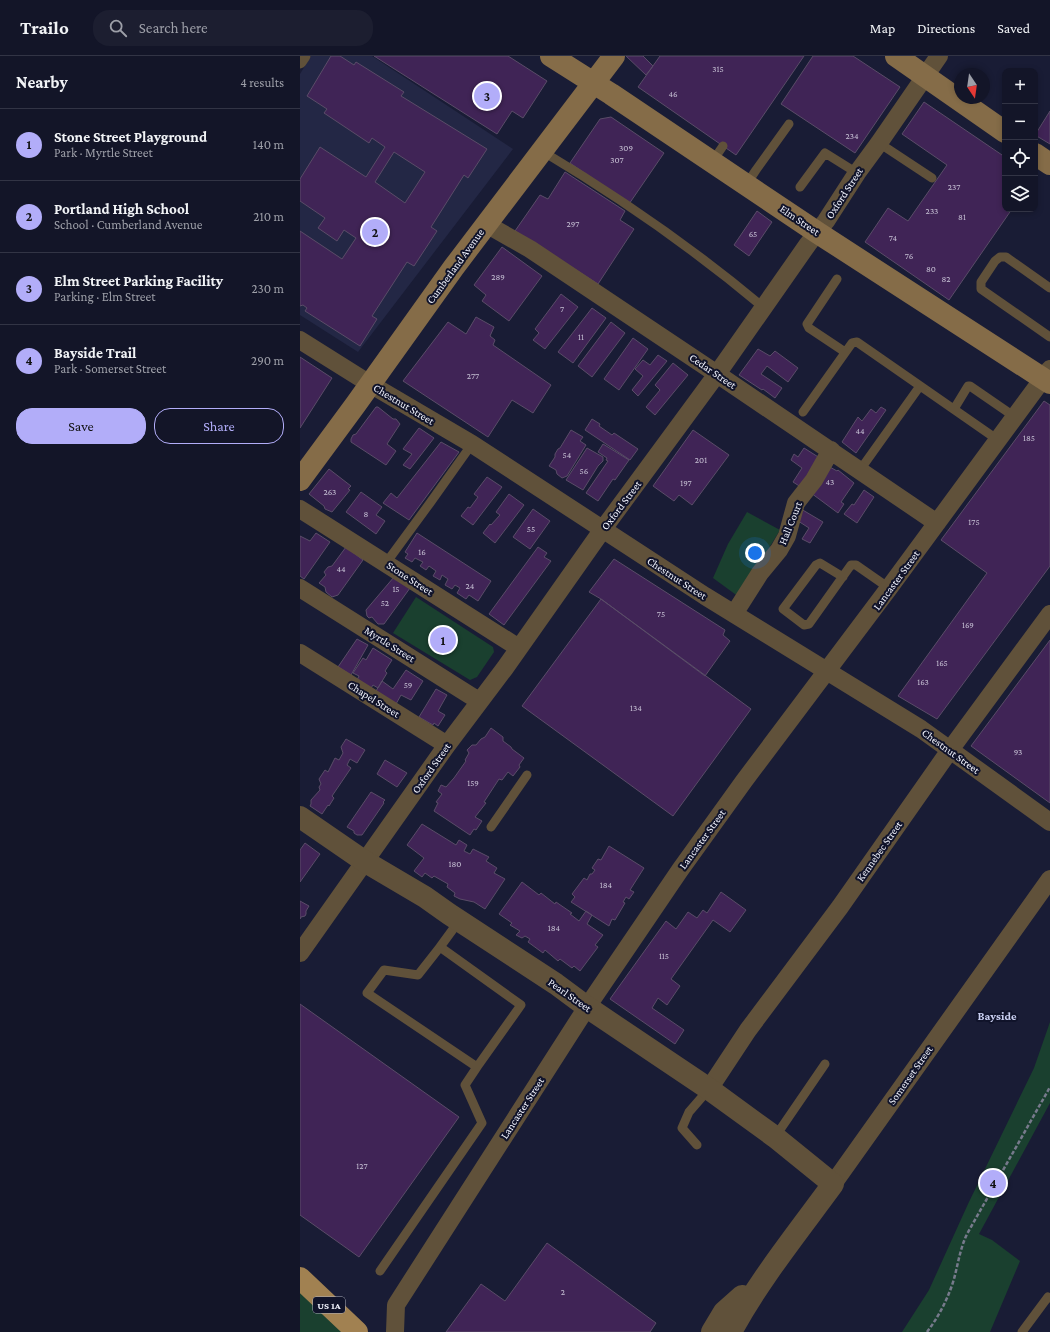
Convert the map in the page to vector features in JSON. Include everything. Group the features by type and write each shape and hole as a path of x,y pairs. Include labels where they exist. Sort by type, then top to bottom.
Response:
{"main road":[{"name":"Elm Street","path":"551,56 593,83 718,154 746,185 1048,377"},
{"name":"Cumberland Avenue","path":"300,480 486,224 614,56"},
{"path":"896,56 1002,130"},
{"path":"1038,156 1050,164"},
{"name":"US 1A","path":"300,1278 357,1332"}],"street":[{"path":"300,62 304,56"},
{"name":"Oxford Street","path":"300,953 447,744 519,648 603,529 717,374 763,307 818,232 857,173 939,56"},
{"name":"Cedar Street","path":"486,224 530,249 831,450 937,523"},
{"name":"Chestnut Street","path":"300,340 370,384 472,444 734,614 921,729 1050,822"},
{"name":"Lancaster Street","path":"395,1332 396,1305 587,1007 680,870 744,781 828,671 1015,417 1048,377"},
{"name":"Hall Court","path":"734,614 760,573 779,550 787,536 796,503 814,480 831,450"},
{"name":"Stone Street","path":"300,509 519,648"},
{"name":"Myrtle Street","path":"300,588 479,701"},
{"name":"Kennebec Street","path":"709,1089 748,1030 840,907 950,750 1050,614"},
{"name":"Chapel Street","path":"300,653 447,744"},
{"name":"Pearl Street","path":"300,816 364,861 425,897 556,984 587,1007 709,1089 775,1137 833,1184"},
{"name":"Somerset Street","path":"731,1332 740,1315 770,1271 1050,879"},
{"name":"Somerset Street","path":"712,1332 724,1312 770,1271"}],"lane":[{"path":"746,185 789,124"},
{"path":"879,143 932,178"},
{"path":"542,151 586,177 691,251 730,279 763,307"},
{"path":"800,187 825,153 857,173"},
{"path":"1050,288 1006,257 1000,257 994,261 981,282 982,289 1050,337"},
{"path":"837,279 807,324 809,328 845,352"},
{"path":"803,412 845,352 852,343 856,342 998,440"},
{"path":"860,470 920,386"},
{"path":"954,409 968,386 970,386 1015,417"},
{"path":"386,563 472,444"},
{"path":"843,577 820,563 816,565 782,609 804,625 809,624 843,577 851,565 856,565 889,588"},
{"path":"492,827 527,775"},
{"path":"459,921 418,975 384,970 366,994 477,1067"},
{"path":"380,1271 482,1123 465,1085 521,1005 440,947"},
{"path":"775,1137 825,1064"},
{"path":"697,1145 682,1128 689,1112 709,1089"},
{"path":"1022,1332 1048,1297 1050,1298"}],"path":[{"path":"927,1332 938,1317 946,1302 954,1279 962,1245 967,1234 1050,1087"}],"shaded area":[{"path":"311,56 372,56 513,149 358,352 300,315 300,74"}],"green space":[{"path":"747,512 780,530 739,597 713,578 728,544"},
{"path":"416,597 493,647 494,652 477,677 470,680 393,633"},
{"path":"1050,1022 1050,1103 979,1234 992,1240 1020,1261 990,1332 902,1332 929,1290 968,1204 1034,1068"},
{"path":"300,1289 344,1332 300,1332"}],"building":[{"path":"331,56 340,56 354,65 356,62 404,92 401,96 487,149 468,178 464,175 431,227 437,231 414,266 407,262 372,316 377,319 360,346 305,311 307,308 303,305 300,306 300,231 342,259 356,238 344,230 337,241 318,228 325,218 300,201 300,179 320,147 366,177 385,147 372,138 369,143 324,113 327,109 307,96","holes":["394,152 425,172 405,203 375,182"]},
{"path":"374,56 508,56 547,81 523,118 512,111 497,134"},
{"path":"626,56 643,56 653,66 646,75"},
{"path":"660,56 804,56 736,155 638,87"},
{"path":"813,56 853,56 900,87 855,153 781,104"},
{"path":"924,102 1002,155 1002,212 1010,212 949,300 865,242 888,208 908,221 947,165 902,134"},
{"path":"1050,111 1050,144 1038,137 1038,130"},
{"path":"611,117 664,153 629,204 570,163 600,119"},
{"path":"565,172 625,211 620,220 634,229 598,284 515,231 540,195 548,199"},
{"path":"757,211 772,222 749,256 734,245"},
{"path":"502,247 542,276 509,321 482,301 486,295 474,285"},
{"path":"561,294 578,307 545,349 533,340 539,333 535,329"},
{"path":"592,308 606,318 573,363 558,352"},
{"path":"476,317 494,327 490,336 495,340 493,345 551,385 533,413 512,400 488,437 403,381 448,322 466,334"},
{"path":"611,322 625,333 592,377 578,366"},
{"path":"633,338 648,349 619,390 604,379"},
{"path":"758,349 770,356 775,351 798,368 788,382 767,366 761,374 782,388 775,398 739,375"},
{"path":"658,355 667,361 638,396 632,390 643,376 635,369 643,360 650,365"},
{"path":"300,357 332,378 300,428"},
{"path":"673,363 688,375 655,415 646,407 660,390 655,385"},
{"path":"1044,401 1050,405 1050,566 937,719 898,696 987,573 941,540"},
{"path":"376,407 393,419 396,419 400,424 387,444 396,451 386,465 351,442 353,435 356,434"},
{"path":"881,407 886,410 856,453 842,442 858,417 862,421 871,409 876,413"},
{"path":"592,419 612,435 614,433 638,449 630,460 585,430"},
{"path":"419,428 434,438 410,469 403,465 412,454 403,449"},
{"path":"571,430 583,437 580,441 586,445 567,476 562,478 557,474 556,470 549,466"},
{"path":"693,430 729,455 692,505 679,495 674,501 653,486"},
{"path":"441,442 459,452 409,520 383,503 391,493 397,498"},
{"path":"603,444 629,460 615,480 613,479 598,501 586,493 608,461 606,460 607,458 598,452"},
{"path":"587,448 603,457 603,461 598,466 583,490 566,480"},
{"path":"804,448 823,460 804,489 793,482 802,468 791,460 794,454 798,457"},
{"path":"828,466 837,471 838,470 854,483 841,502 844,504 838,513 811,493"},
{"path":"329,469 351,486 348,489 350,490 332,512 325,509 324,506 309,494"},
{"path":"487,477 502,487 473,525 461,516 468,507 470,508 478,497 474,494"},
{"path":"864,490 874,497 857,523 844,514 852,504 854,505"},
{"path":"361,492 382,507 376,515 385,521 376,534 346,512"},
{"path":"509,494 524,505 495,543 483,533 500,515 496,512"},
{"path":"533,509 550,521 530,549 513,537"},
{"path":"801,509 823,522 810,543 802,539 809,528 795,519"},
{"path":"316,533 330,542 304,579 300,576 300,536 310,541"},
{"path":"417,533 491,581 478,601 469,595 466,599 457,593 460,588 455,585 452,589 445,585 448,579 442,575 440,580 433,576 436,571 429,566 426,570 420,566 423,562 415,558 412,562 405,558 408,554 405,552"},
{"path":"346,547 363,560 338,595 332,597 326,592 325,587 319,583 326,575 324,572 328,567 332,566"},
{"path":"538,547 547,553 544,557 551,561 504,625 489,614"},
{"path":"614,559 725,630 723,635 730,641 705,676 601,599 589,592"},
{"path":"394,577 410,588 384,624 378,624 372,617 369,618 367,616 366,610"},
{"path":"601,599 751,709 673,816 522,706"},
{"path":"357,639 368,645 351,675 338,667"},
{"path":"1050,640 1050,803 971,746"},
{"path":"373,648 392,660 385,671 387,673 378,688 373,685 371,688 357,680 359,676 353,673 363,658 366,660"},
{"path":"406,670 423,681 411,700 401,695 396,704 376,691 382,681 393,689"},
{"path":"436,689 447,695 438,711 445,715 438,726 434,723 433,725 419,717"},
{"path":"491,728 503,737 503,741 524,758 519,765 520,767 513,776 508,772 502,780 499,779 484,802 486,803 475,817 482,821 476,830 474,829 470,835 434,811 438,803 436,802 442,794 438,791 441,785 446,787 454,778 466,761 465,760 469,753 467,750 472,745 476,745 485,737"},
{"path":"346,739 365,750 357,763 350,759 347,765 351,768 332,796 334,798 329,806 328,805 322,814 310,806 311,800 320,790 319,787 321,784 319,779 325,770 328,772 335,758 339,760 343,753 341,747"},
{"path":"385,760 407,773 397,787 377,774"},
{"path":"371,792 385,800 362,835 357,835 354,831 347,827"},
{"path":"422,824 456,845 459,840 467,845 464,851 470,854 473,849 489,857 486,861 497,868 494,873 505,879 485,909 474,902 454,896 455,893 447,887 448,884 434,876 432,878 425,873 422,877 414,871 424,858 407,845"},
{"path":"305,843 320,854 300,882 300,850"},
{"path":"609,846 644,868 630,890 634,892 629,899 626,897 623,902 625,903 615,920 612,919 609,926 571,902 575,897 572,894 584,878 587,880 590,874 592,874 595,870 592,868 598,859 601,860"},
{"path":"522,882 539,895 541,893 555,904 556,902 572,913 570,914 579,921 586,911 592,915 587,924 603,935 595,945 598,947 580,971 574,966 572,968 560,959 558,961 545,950 543,953 528,942 530,939 525,936 522,938 516,935 520,931 510,925 512,923 499,914"},
{"path":"721,892 746,910 730,932 713,920 671,979 680,986 667,1005 658,998 652,1008 684,1030 675,1044 610,999 666,921 676,929 688,912 697,918 703,910 707,913"},
{"path":"300,901 309,906 305,916 301,917 300,919"},
{"path":"300,1004 459,1117 359,1257 300,1215"},
{"path":"547,1243 656,1323 650,1332 446,1332 481,1284 505,1301"}],"place":[{"name":"Elm Street Parking Facility","path":"487,96"},
{"name":"Portland High School","path":"375,232"},
{"name":"Stone Street Playground","path":"443,640"},
{"name":"Bayside Trail","path":"993,1183"}],"district":[{"name":"Bayside","path":"997,1016"}]}
